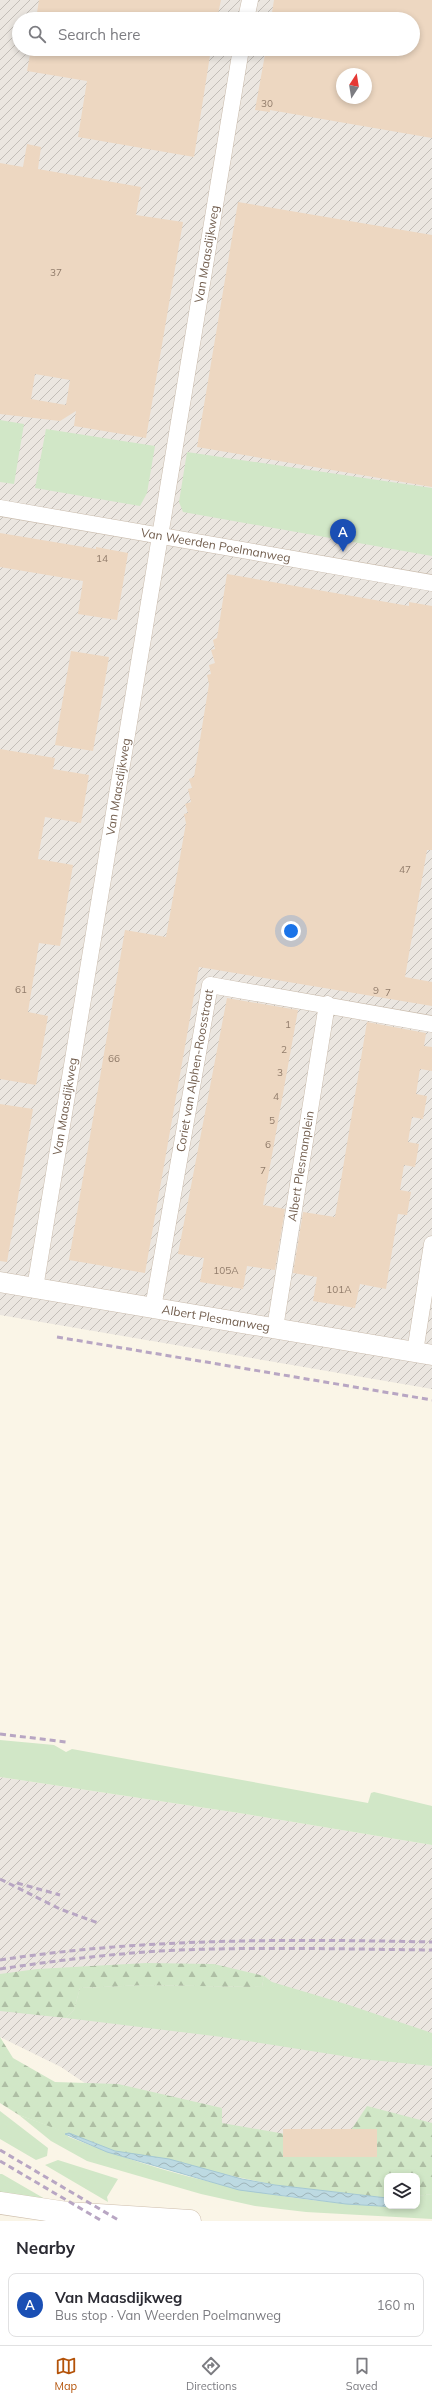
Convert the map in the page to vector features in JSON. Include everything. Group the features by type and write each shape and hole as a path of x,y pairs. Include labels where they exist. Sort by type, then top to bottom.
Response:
{"main road":[{"path":"0,2203 67,2213 190,2221"}],"street":[{"path":"247,12 250,0"},
{"name":"Van Maasdijkweg","path":"35,1288 241,56"},
{"name":"Van Weerden Poelmanweg","path":"0,508 432,583"},
{"name":"Coriet van Alphen-Roosstraat","path":"153,1308 210,985 327,1004 432,1024"},
{"name":"Albert Plesmanplein","path":"275,1328 327,1004"},
{"path":"424,1353 432,1244"},
{"name":"Albert Plesmanweg","path":"0,1282 424,1353"}],"shaded area":[{"path":"0,0 432,0 432,1389 0,1315"},
{"path":"0,1777 239,1813 432,1845 432,2201 420,2200 420,2173 384,2173 384,2197 101,2094 61,2067 0,2037"}],"green space":[{"path":"0,420 24,424 14,484 0,482"},
{"path":"46,429 155,446 147,493 140,506 35,488"},
{"path":"187,452 432,488 432,556 183,512 179,502"},
{"path":"0,1740 54,1745 66,1752 72,1749 368,1803 371,1793 374,1792 432,1806 432,1845 239,1813 0,1777"},
{"path":"146,1963 214,1964 264,1976 262,1987 144,1985 80,1988 74,2010 66,2018 0,2011 0,1974 37,1969"},
{"path":"264,1976 272,1982 349,2005 432,2033 432,2066 362,2059 222,2037 66,2018 74,2010 80,1988 144,1985 262,1987"},
{"path":"0,2037 13,2058 55,2082 118,2084 222,2108 222,2123 319,2140 347,2136 367,2106 432,2123 432,2194 420,2196 420,2173 384,2173 384,2198 275,2185 115,2151 19,2115 0,2103"},
{"path":"0,2111 48,2148 47,2156 36,2160 0,2139"},
{"path":"19,2115 69,2133 66,2134 69,2137 154,2167 197,2179 240,2188 327,2202 384,2205 384,2209 420,2209 420,2196 432,2194 432,2219 306,2212 255,2206 201,2194 87,2161 51,2141"},
{"path":"58,2160 118,2179 107,2197 108,2202 45,2165"},
{"path":"0,2174 2,2174 52,2203 0,2195"}],"water":[{"path":"69,2133 115,2151 169,2159 242,2179 275,2185 384,2198 384,2206 346,2204 239,2190 107,2152 65,2134"}],"building":[{"path":"39,0 221,0 218,12 37,12"},
{"path":"274,0 432,0 432,138 270,110 270,112 255,110 265,56 420,56 420,12 272,12"},
{"path":"30,56 210,56 194,157 78,137 87,81 27,71"},
{"path":"27,144 41,147 38,169 141,187 136,215 183,222 146,438 74,426 76,411 60,421 0,414 0,163 23,167","holes":["35,374 70,380 66,405 31,399"]},
{"path":"238,202 432,235 432,487 197,447"},
{"path":"0,533 128,553 117,620 78,614 83,581 0,567"},
{"path":"227,574 409,606 409,602 432,606 432,850 427,850 405,977 432,982 432,1006 199,967 145,1273 69,1260 125,930 166,937 186,823 184,814 188,813 185,804 191,802 188,789 192,788 189,779 194,777 209,684 207,675 211,674 209,665 215,663 211,650 215,649 213,640 217,638"},
{"path":"71,651 109,657 93,751 55,745"},
{"path":"0,749 55,758 53,769 89,775 81,823 45,817 38,859 73,865 60,946 39,943 28,1012 48,1016 36,1085 0,1079"},
{"path":"227,998 298,1010 263,1205 285,1209 275,1270 247,1266 243,1289 200,1282 204,1258 178,1254"},
{"path":"367,1022 426,1033 424,1046 432,1047 432,1071 420,1069 416,1094 427,1096 423,1119 412,1117 408,1142 419,1144 415,1167 404,1165 400,1190 411,1192 407,1215 398,1214 386,1289 360,1284 355,1308 313,1301 317,1277 293,1273 303,1212 335,1217"},
{"path":"0,1104 33,1109 7,1262 0,1261"},
{"path":"283,2129 377,2129 377,2157 283,2157"}],"railway":[{"path":"57,1337 432,1400"},
{"path":"0,1734 66,1742"},
{"path":"0,1879 60,1909 98,1923"},
{"path":"17,1883 60,1895"},
{"path":"0,1960 108,1947 162,1944 324,1940 432,1942"},
{"path":"0,1969 89,1957 178,1950 273,1948 432,1950"},
{"path":"0,2150 120,2221"},
{"path":"0,2161 102,2221"}],"place":[{"name":"Van Maasdijkweg","path":"343,552"}]}
